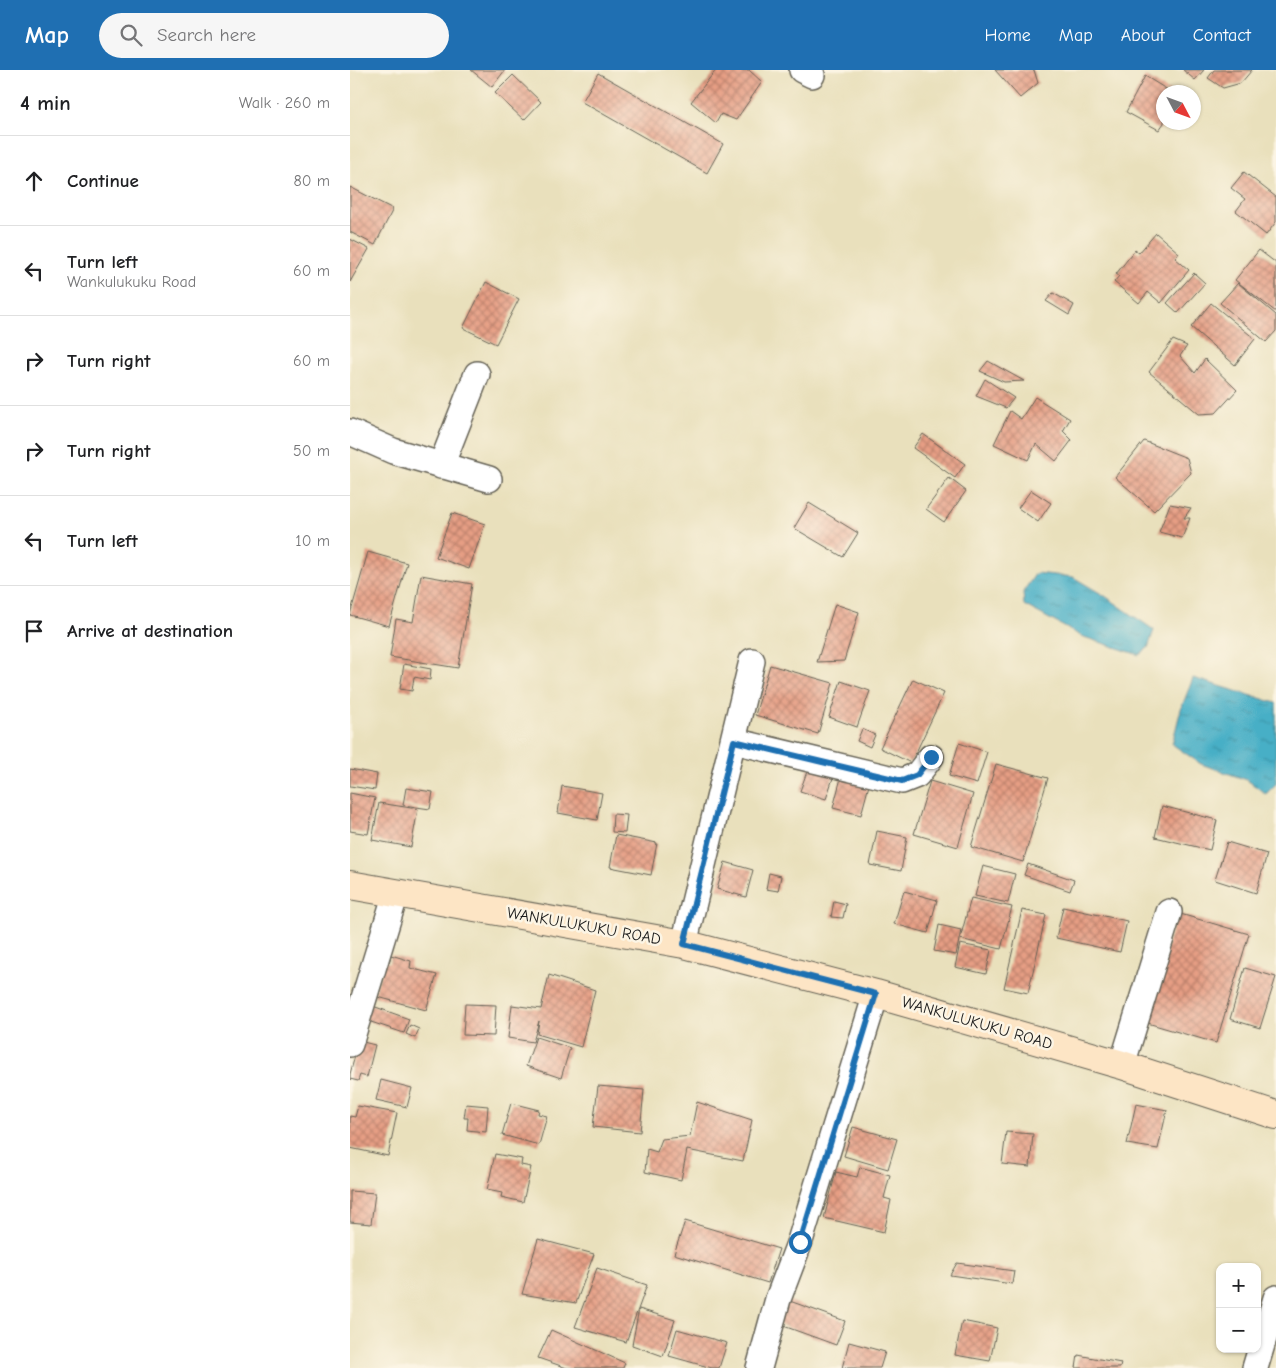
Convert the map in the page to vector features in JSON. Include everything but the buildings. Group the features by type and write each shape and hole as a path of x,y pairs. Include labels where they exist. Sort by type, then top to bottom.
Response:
{"main road":[{"name":"WANKULUKUKU ROAD","path":"350,886 684,944 876,994 1122,1065 1276,1115"}],"street":[{"path":"441,466 477,374"},
{"path":"350,432 393,451 489,479"},
{"path":"684,944 752,661"},
{"path":"734,741 902,781 917,775 931,757"},
{"path":"350,1044 396,893"},
{"path":"1122,1065 1169,912"},
{"path":"759,1368 778,1299 800,1242 876,994"},
{"path":"1255,1368 1276,1298"}],"water":[{"path":"1036,573 1073,577 1105,596 1154,630 1148,648 1139,655 1081,636 1024,605 1023,592"},
{"path":"1193,678 1276,703 1276,784 1266,794 1247,780 1201,764 1172,744 1181,709"}],"route":[{"path":"800,1242 876,994 684,944 734,741 902,781 917,775 931,757"}]}
